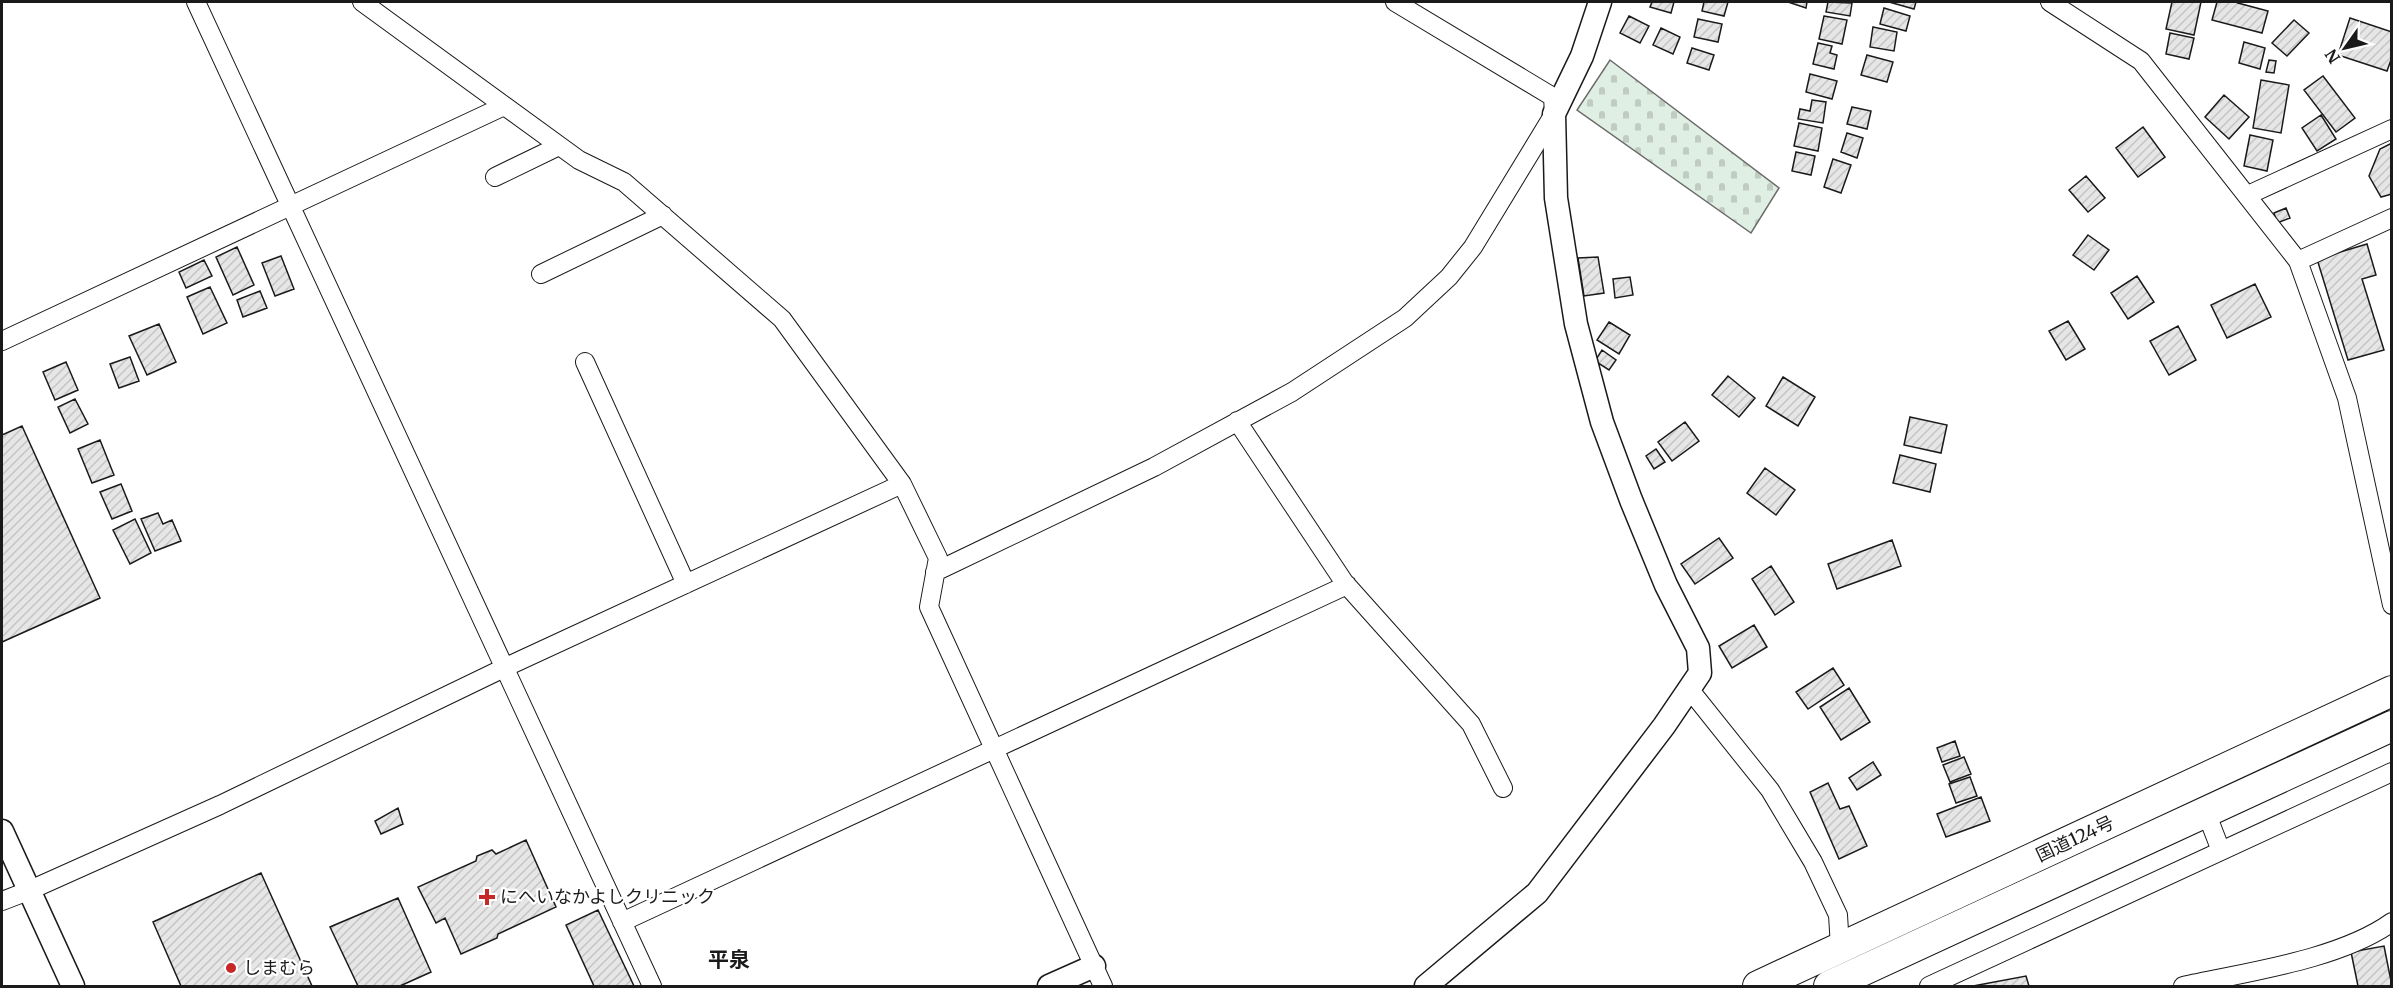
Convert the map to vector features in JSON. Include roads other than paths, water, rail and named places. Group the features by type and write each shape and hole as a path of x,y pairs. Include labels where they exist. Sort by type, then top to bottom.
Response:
{"highway":[{"name":"国道124号","path":"1758,987 2391,691"},
{"name":"国道124号","path":"1838,984 2391,726"}],"street":[{"path":"196,2 506,667 652,987"},
{"path":"362,2 579,160 624,182 783,319 902,484 938,558 929,607 1099,976 1049,987"},
{"path":"1395,2 1552,97 1556,198 1576,324 1602,422 1666,585 1698,648 1700,674 1537,892 1426,987"},
{"path":"935,572 1154,467 1292,392 1405,318 1449,277 1473,247 1554,114 1582,56 1600,2"},
{"path":"2050,2 2141,61 2298,261 2347,398 2391,605"},
{"path":"2,341 504,106"},
{"path":"2248,195 2391,129"},
{"path":"495,177 559,146"},
{"path":"541,274 663,215"},
{"path":"2298,261 2391,218"},
{"path":"585,362 686,584"},
{"path":"1237,422 1347,585 1471,724 1503,788"},
{"path":"2,901 220,805 506,667 902,484"},
{"path":"622,922 1347,585"},
{"path":"1690,690 1770,790 1806,852 1838,915 1840,947 1838,984"},
{"path":"1929,987 2391,772"},
{"path":"2206,812 2221,851"},
{"path":"2,831 73,987"},
{"path":"2183,987 2307,958 2354,942 2391,922"}],"place":[{"name":"にへいなかよしクリニック","path":"487,897"},
{"name":"しまむら","path":"231,968"}],"district":[{"name":"平泉","path":"729,960"}]}
